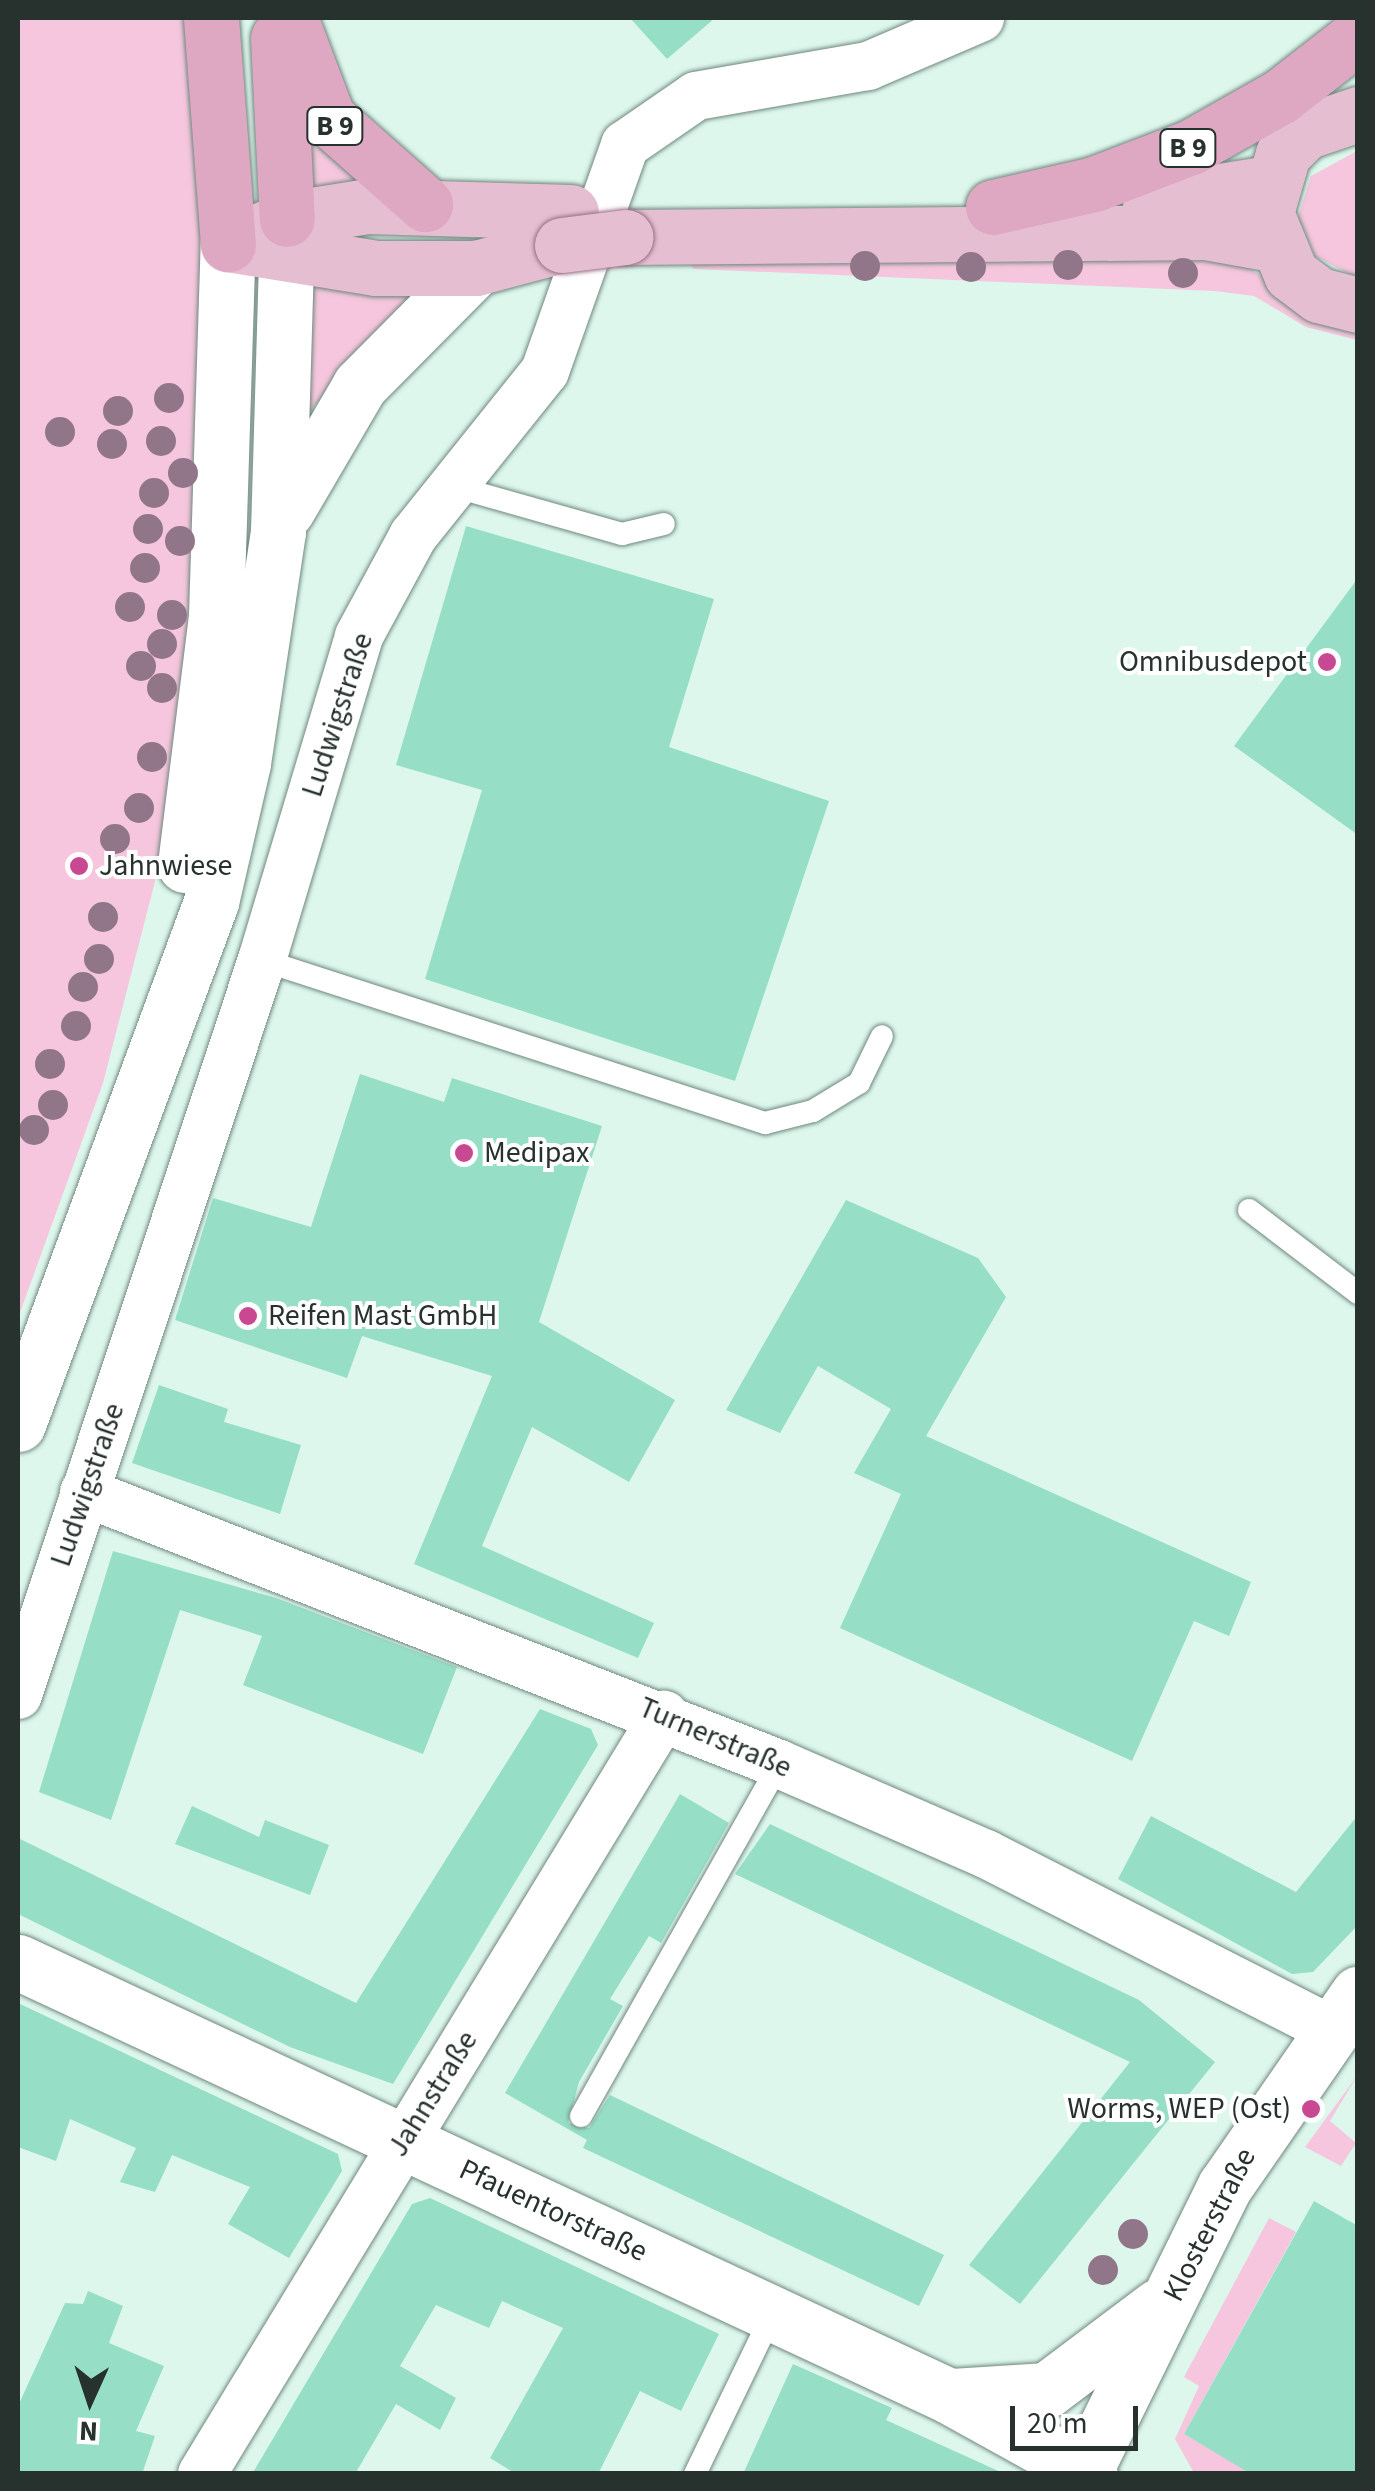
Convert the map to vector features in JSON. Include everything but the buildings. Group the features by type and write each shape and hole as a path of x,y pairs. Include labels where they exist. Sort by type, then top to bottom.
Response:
{"highway":[{"path":"211,18 228,244"},
{"name":"B 9","path":"278,18 287,238"},
{"name":"B 9","path":"290,18 328,118 425,204"},
{"name":"B 9","path":"993,207 1094,184 1191,147 1281,96 1358,36"}],"main road":[{"path":"1272,244 1270,183 1305,132 1358,114"},
{"path":"993,207 1191,201 1270,183"},
{"path":"158,1056 216,616 228,244 287,238 425,204 566,229 628,225 1206,232 1272,244 1318,295 1358,305"},
{"name":"B 9","path":"628,225 993,207"},
{"path":"278,531 312,456 360,385 476,268 566,229"},
{"path":"287,238 476,268"},
{"path":"18,1424 158,1056 211,902 243,763 278,531 287,238"},
{"name":"Pfauentorstraße","path":"18,1962 415,2124 772,2315 949,2396 1086,2472"},
{"name":"Klosterstraße","path":"1086,2472 1226,2186 1343,2011"},
{"path":"949,2396 1047,2390 1177,2288"}],"street":[{"name":"Ludwigstraße","path":"18,1695 262,960 359,636 413,536 545,371 584,280 608,178 655,117 696,96 868,66 980,18"},
{"name":"Turnerstraße","path":"84,1492 664,1715 1343,2011"},
{"name":"Jahnstraße","path":"202,2474 664,1715"}],"lane":[{"path":"456,487 622,534 664,524"},
{"path":"262,960 765,1123 813,1111 859,1083 882,1036"},
{"path":"1249,1210 1358,1293"},
{"path":"581,2116 778,1764"},
{"path":"695,2474 772,2315"}],"shaded area":[{"path":"25,18 186,18 212,382 168,831 103,1083 18,1318 18,22"},
{"path":"297,111 357,177 356,184 302,194"},
{"path":"1357,151 1357,276 1353,276 1315,256 1298,217 1311,176"},
{"path":"1217,251 1357,328 1357,340 1306,327 1254,296 1215,291 694,269 684,258"},
{"path":"312,286 409,297 305,417"},
{"path":"1357,2076 1330,2121 1356,2143 1341,2166 1305,2147"},
{"path":"1269,2218 1296,2232 1184,2434 1251,2473 1194,2473 1175,2439 1199,2386 1184,2377"}],"place":[{"name":"Omnibusdepot","path":"1327,662"},
{"name":"Jahnwiese","path":"79,866"},
{"name":"Medipax","path":"464,1153"},
{"name":"Reifen Mast GmbH","path":"248,1316"},
{"name":"Worms, WEP (Ost)","path":"1311,2109"}]}
